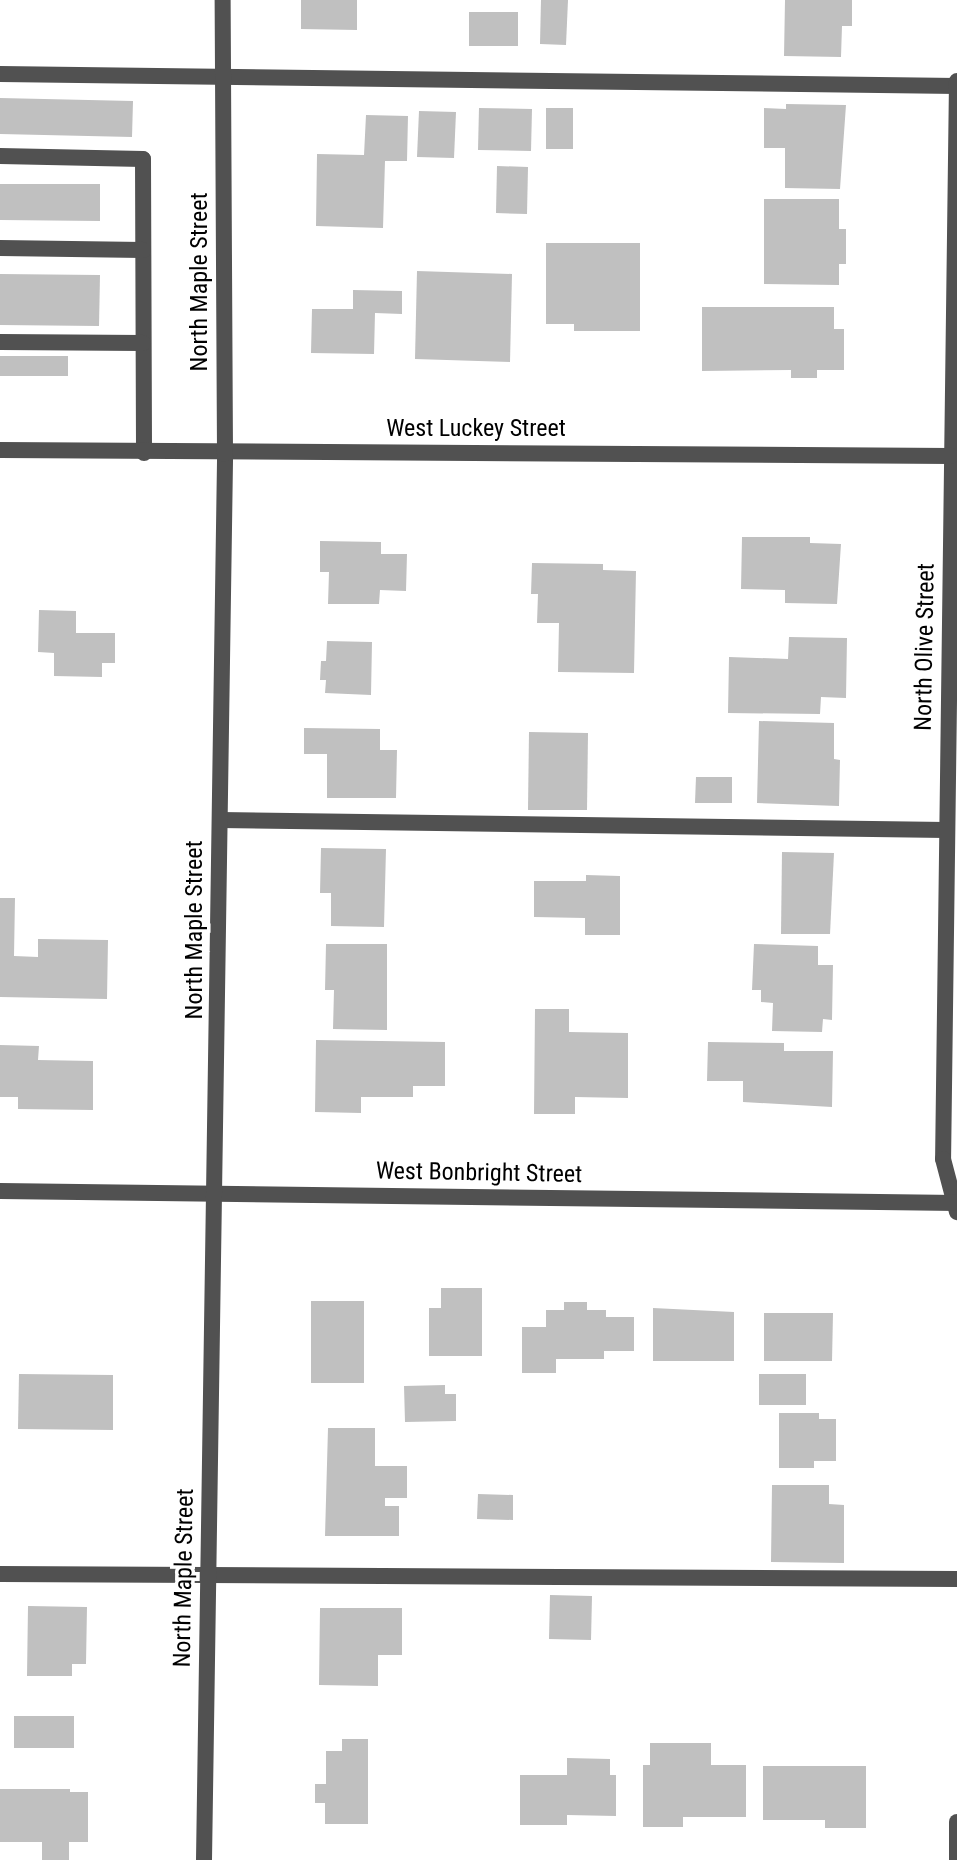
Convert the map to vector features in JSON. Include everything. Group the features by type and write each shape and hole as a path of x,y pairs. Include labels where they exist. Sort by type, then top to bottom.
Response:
{"street":[{"name":"North Maple Street","path":"204,1860 217,1194 225,454 223,0"},
{"path":"0,74 222,79 957,84"},
{"name":"North Olive Street","path":"956,1206 943,1159 957,84"},
{"path":"0,156 143,159 144,453"},
{"path":"0,248 143,250"},
{"path":"0,342 143,343"},
{"name":"West Luckey Street","path":"0,450 225,454 951,456"},
{"path":"220,820 946,830"},
{"name":"West Bonbright Street","path":"0,1191 956,1206"},
{"path":"0,1574 957,1579"},
{"path":"957,1822 957,1860"}],"building":[{"path":"301,0 357,0 357,30 301,29"},
{"path":"541,0 568,0 566,45 540,44"},
{"path":"785,0 852,0 852,26 842,26 841,57 784,56"},
{"path":"469,12 518,12 518,46 469,46"},
{"path":"0,98 133,101 132,137 0,134"},
{"path":"786,104 846,105 840,189 785,188 785,148 764,148 764,108 786,109"},
{"path":"479,108 532,109 531,151 478,150"},
{"path":"546,108 573,108 573,149 546,149"},
{"path":"419,111 456,112 454,158 417,157"},
{"path":"366,115 408,116 407,161 385,161 383,228 316,226 317,154 364,155"},
{"path":"497,166 528,167 527,214 496,213"},
{"path":"0,184 100,184 100,221 0,220"},
{"path":"764,199 839,199 839,229 846,229 846,264 839,264 839,285 764,284"},
{"path":"546,243 640,243 640,331 574,331 574,324 546,324"},
{"path":"417,271 512,274 510,362 415,359"},
{"path":"0,274 100,275 99,326 0,325"},
{"path":"353,290 402,291 402,314 375,313 374,354 311,353 312,309 353,309"},
{"path":"702,307 834,307 834,329 844,329 844,370 817,370 817,378 791,378 791,370 702,371"},
{"path":"0,356 68,356 68,376 0,376"},
{"path":"742,537 810,537 810,543 841,544 837,604 785,603 785,590 741,589"},
{"path":"320,541 381,542 381,554 407,554 406,591 380,590 379,604 328,604 329,572 320,572"},
{"path":"532,563 603,564 603,570 636,571 634,673 558,672 559,623 537,623 538,594 531,594"},
{"path":"39,610 76,611 76,633 115,633 115,663 102,663 102,677 54,676 54,653 38,652"},
{"path":"789,637 847,638 846,698 821,697 820,714 728,713 729,657 788,659"},
{"path":"327,641 372,642 371,695 325,693 326,680 320,680 321,661 326,661"},
{"path":"759,721 834,723 834,759 840,760 839,806 757,803"},
{"path":"304,728 380,729 380,750 397,750 396,798 327,798 327,754 304,754"},
{"path":"529,732 588,733 587,810 528,810"},
{"path":"696,777 732,777 732,803 695,803"},
{"path":"321,848 386,849 384,927 331,926 331,893 320,893"},
{"path":"782,852 834,853 830,934 781,934"},
{"path":"586,875 620,876 620,935 585,935 585,918 534,917 534,881 586,881"},
{"path":"0,898 15,898 14,956 38,957 38,939 108,940 107,999 0,997"},
{"path":"326,944 387,944 387,1030 333,1029 334,990 325,990"},
{"path":"754,944 818,946 818,965 833,965 832,1020 823,1019 822,1032 772,1031 773,1003 761,1002 761,990 752,990"},
{"path":"535,1009 569,1009 569,1032 628,1033 628,1098 575,1097 575,1114 534,1114"},
{"path":"316,1040 445,1042 445,1086 413,1086 413,1097 361,1097 361,1113 315,1112"},
{"path":"708,1042 784,1043 784,1051 833,1051 832,1107 743,1102 743,1081 707,1081"},
{"path":"0,1045 39,1046 38,1060 93,1061 93,1110 18,1109 18,1097 0,1097"},
{"path":"441,1288 482,1288 482,1356 429,1356 429,1308 441,1308"},
{"path":"311,1301 364,1301 364,1383 311,1383"},
{"path":"564,1302 587,1302 587,1310 606,1310 606,1317 634,1317 634,1351 604,1351 604,1359 556,1359 556,1373 522,1373 522,1327 546,1327 546,1310 564,1310"},
{"path":"653,1308 734,1312 734,1361 653,1361"},
{"path":"764,1313 833,1313 832,1361 764,1361"},
{"path":"19,1374 113,1375 113,1430 18,1429"},
{"path":"759,1374 806,1374 806,1405 759,1405"},
{"path":"445,1385 445,1394 456,1394 456,1421 405,1422 404,1386"},
{"path":"779,1413 819,1413 819,1419 836,1419 836,1461 814,1461 814,1468 779,1468"},
{"path":"328,1428 375,1428 375,1466 407,1466 407,1498 385,1498 385,1506 399,1506 399,1536 325,1536"},
{"path":"772,1485 829,1485 829,1504 844,1505 844,1563 771,1562"},
{"path":"478,1494 513,1495 513,1520 477,1519"},
{"path":"550,1595 592,1596 591,1640 549,1639"},
{"path":"28,1606 87,1607 86,1664 72,1664 72,1676 27,1676"},
{"path":"320,1608 402,1608 402,1655 378,1655 378,1686 319,1685"},
{"path":"14,1716 74,1716 74,1748 14,1748"},
{"path":"342,1739 368,1739 368,1824 325,1824 325,1803 315,1803 315,1784 326,1784 326,1751 342,1751"},
{"path":"650,1743 711,1743 711,1765 746,1765 746,1817 683,1817 683,1827 643,1827 643,1765 650,1765"},
{"path":"567,1758 610,1759 610,1775 616,1775 616,1816 567,1815 567,1825 520,1825 520,1775 567,1775"},
{"path":"763,1766 866,1766 866,1828 825,1828 825,1820 763,1820"},
{"path":"0,1789 88,1792 88,1842 69,1842 69,1860 42,1860 42,1842 0,1842"}]}
